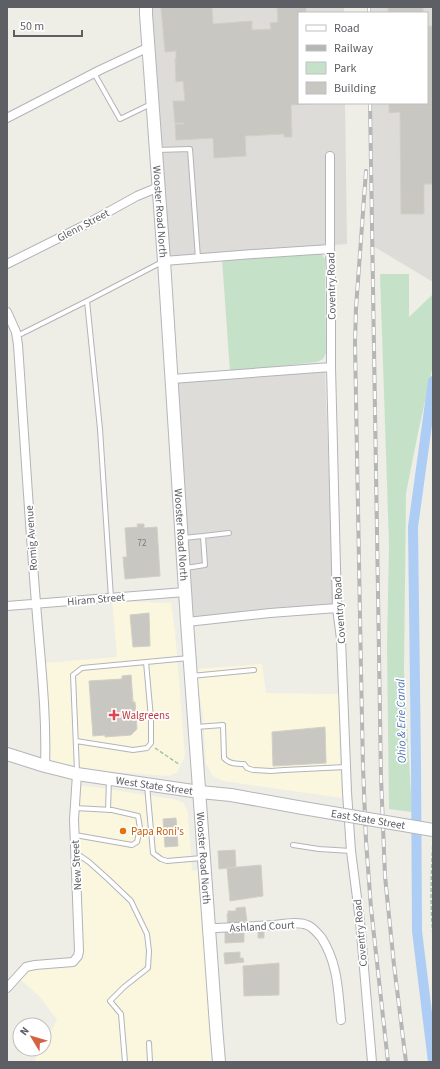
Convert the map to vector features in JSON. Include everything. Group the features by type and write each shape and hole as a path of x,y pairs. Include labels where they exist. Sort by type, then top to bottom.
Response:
{"main road":[{"name":"Wooster Road North","path":"146,7 187,622 219,1062"},
{"name":"West State Street","path":"7,754 77,774 200,792 231,795 303,808"},
{"name":"East State Street","path":"303,808 433,830"}],"street":[{"path":"7,118 94,73 149,47"},
{"name":"Coventry Road","path":"330,156 331,367 337,608 341,639 351,851 360,921 372,1062"},
{"name":"Glenn Street","path":"7,264 81,227 137,196 159,187"},
{"path":"164,261 330,249"},
{"name":"Romig Avenue","path":"7,312 17,336 18,345 44,696 46,739 45,766"},
{"path":"172,379 331,367"},
{"name":"Hiram Street","path":"7,606 185,592"},
{"path":"187,622 270,613 337,608"},
{"name":"New Street","path":"7,988 26,966 73,962 80,951 74,834 77,774"},
{"name":"Ashland Court","path":"209,928 296,924 308,925 319,935 326,946 334,965 341,1020"}],"lane":[{"path":"94,73 120,119 153,103"},
{"path":"156,150 190,149 198,258"},
{"path":"17,336 164,261"},
{"path":"87,301 100,429 111,598"},
{"path":"182,538 229,533"},
{"path":"184,568 205,565 203,536"},
{"path":"77,774 73,675 82,668 190,658"},
{"path":"76,741 133,750 148,748 151,743 151,718 146,662"},
{"path":"191,676 254,670"},
{"path":"195,728 223,725 224,758 226,761 244,764 247,768 253,770 271,772 346,767"},
{"path":"108,810 109,779"},
{"path":"147,784 154,853 161,859 167,861 204,858"},
{"path":"74,834 132,845 137,842 140,828 138,816 108,810 75,808"},
{"path":"293,845 319,849 351,851"},
{"path":"75,853 89,862 131,902 147,934 149,951 148,968 124,987 110,1001 121,1014 125,1062"},
{"path":"149,1043 150,1062"}],"path":[{"path":"150,745 180,765"},
{"path":"433,838 431,910 433,936"}],"shaded area":[{"path":"150,7 344,7 344,12 298,12 298,104 345,104 347,244 166,258"},
{"path":"369,7 433,7 433,282 373,246 370,104 428,104 428,12 369,12"},
{"path":"325,372 334,604 190,617 173,380"},
{"path":"112,601 171,603 175,631 185,756 178,772 168,776 106,771 47,763 44,663 117,657"},
{"path":"262,664 266,693 339,694 342,798 223,781 213,776 206,764 203,716 195,669"},
{"path":"83,786 94,787 173,799 183,802 188,812 192,871 198,870 216,1062 34,1062 37,1057 52,1057 52,1029 57,1020 39,996 19,978 28,969 75,964 84,954 76,803 77,791"}],"green space":[{"path":"321,253 325,259 326,353 323,359 317,362 230,372 222,259"},
{"path":"380,274 409,274 409,317 433,294 433,365 406,493 404,671 412,812 389,809 387,648 389,544"}],"building":[{"path":"212,7 213,24 252,21 252,30 271,29 270,23 278,22 277,7 306,7 306,12 298,12 298,104 310,104 291,105 292,137 284,137 284,134 245,136 246,156 214,158 213,138 176,140 175,124 184,123 175,123 173,101 185,101 183,81 176,82 176,51 165,52 161,8"},
{"path":"388,7 423,7 423,12 388,12"},
{"path":"428,26 433,26 433,184 424,184 424,214 401,214 400,112 389,113 389,104 428,104"},
{"path":"137,524 144,524 144,528 157,527 160,576 125,579 123,557 127,557 125,528 138,527"},
{"path":"149,613 150,646 133,647 130,615"},
{"name":"Walgreens","path":"131,675 137,729 131,735 105,737 105,735 93,736 89,681 122,679 122,676"},
{"path":"325,727 326,763 273,766 272,732"},
{"path":"176,818 178,846 165,847 163,819"},
{"path":"235,850 236,867 219,869 218,851"},
{"path":"261,865 263,896 230,901 227,868"},
{"path":"245,907 247,921 242,921 242,924 228,925 228,911 236,911 236,908"},
{"path":"258,930 264,930 264,938 258,938"},
{"path":"225,932 244,932 244,942 225,943"},
{"path":"240,952 240,958 243,958 244,962 225,964 224,953"},
{"path":"279,963 279,995 244,996 243,966"}],"waterway":[{"name":"Ohio & Erie Canal","path":"433,381 413,527 417,931 433,1062"}],"railway":[{"path":"369,7 369,12"},
{"path":"370,104 381,777 385,876 406,1062"},
{"path":"366,171 356,308 355,343 363,767 371,908 388,1062"}],"place":[{"name":"Walgreens","path":"114,715"},
{"name":"Papa Roni's","path":"123,831"}]}
